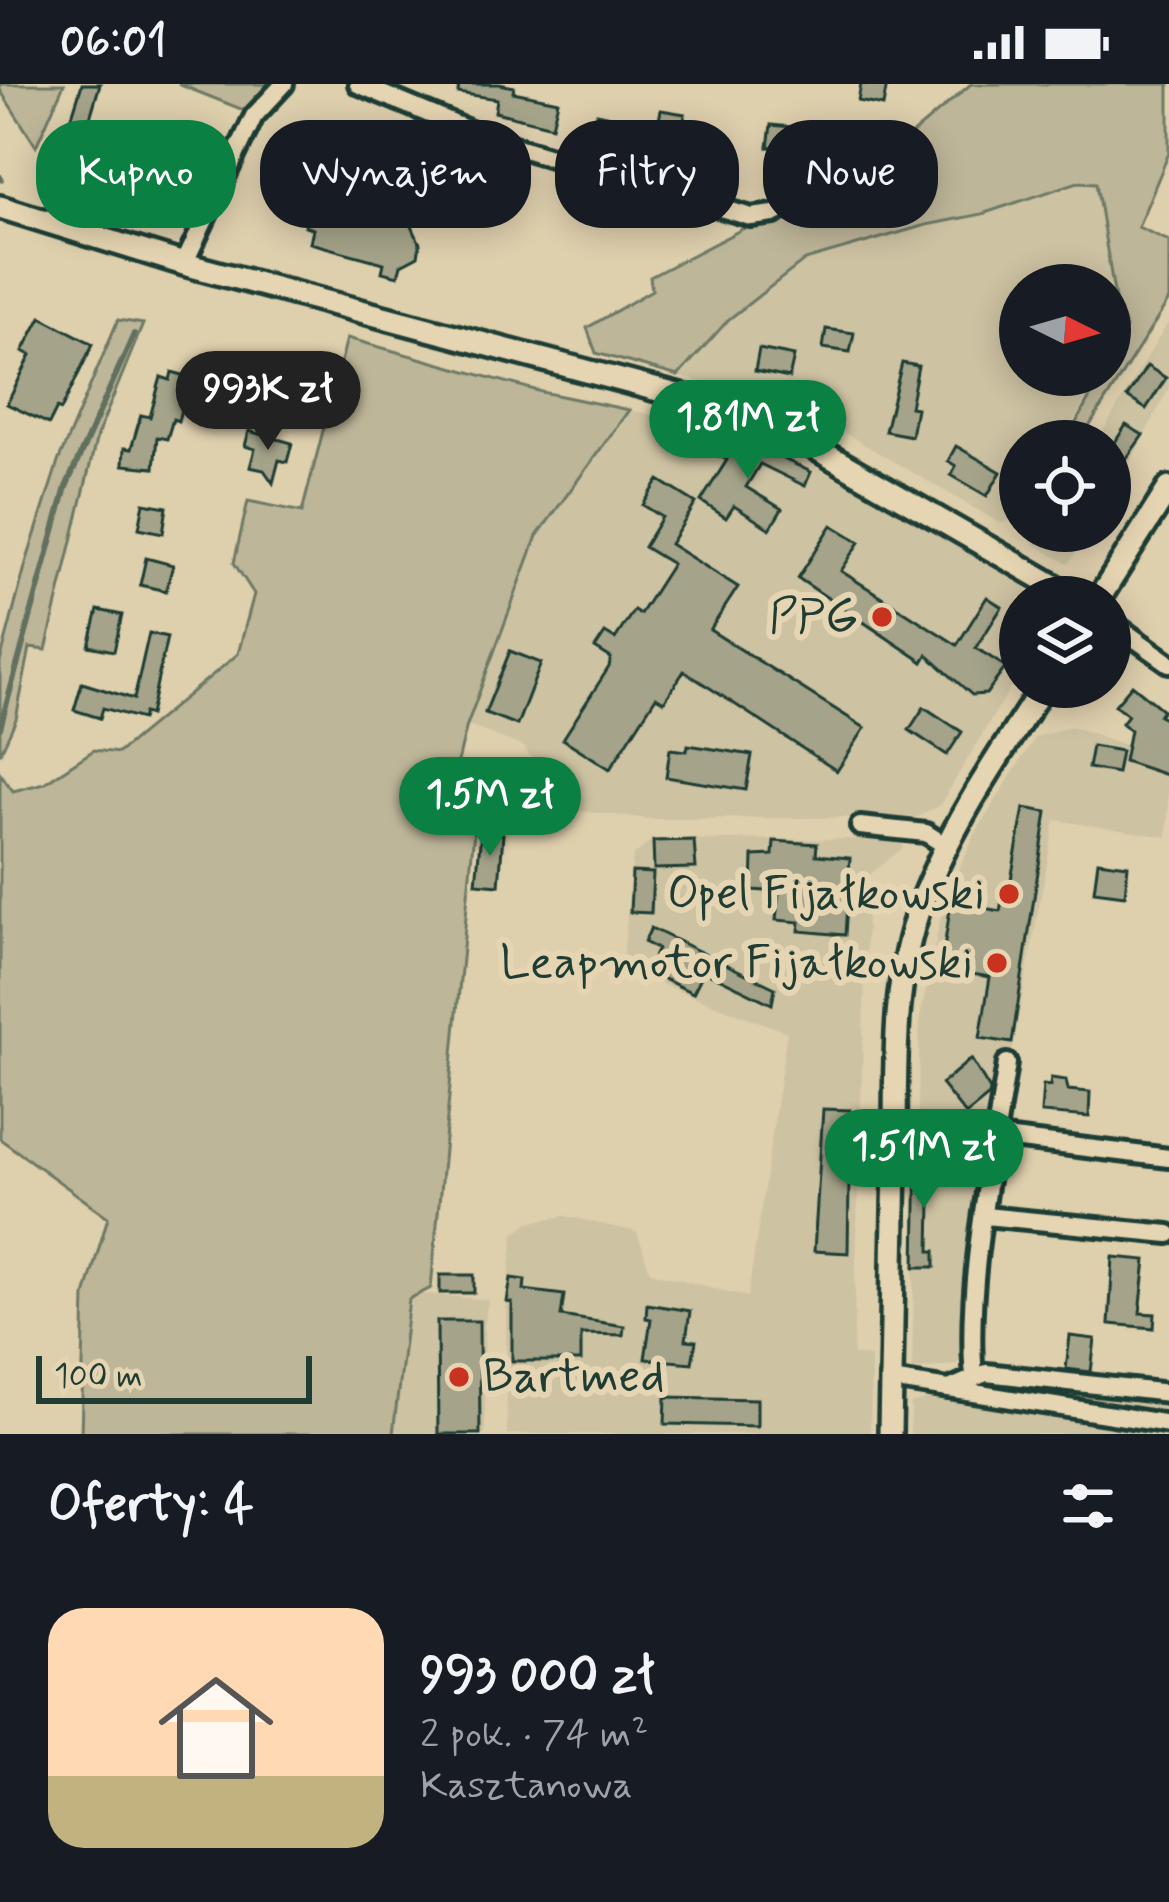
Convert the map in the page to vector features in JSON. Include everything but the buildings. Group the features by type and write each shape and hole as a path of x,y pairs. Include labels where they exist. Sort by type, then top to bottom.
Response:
{"street":[{"path":"184,264 254,116 284,84"},
{"path":"358,84 487,138 751,218 763,216"},
{"path":"0,207 184,264 763,418 1038,576"},
{"path":"1113,576 1169,488"},
{"path":"1131,636 1169,663"},
{"path":"890,1434 902,976 921,904 946,846 1029,708"},
{"path":"860,826 926,833 946,846"},
{"path":"974,1376 973,1322 1007,1063"},
{"path":"996,1137 1169,1158"},
{"path":"986,1216 1169,1234"},
{"path":"950,1389 986,1373 1169,1393"},
{"path":"891,1380 1169,1424"}],"shaded area":[{"path":"0,84 64,84 48,120 36,120 36,146"},
{"path":"178,84 276,84 246,111"},
{"path":"971,84 1169,84 1169,153 1138,227 1169,241 1169,300 1131,360 1131,264 1109,264 1096,183 1078,182 982,214 938,223 938,120 929,120"},
{"path":"1078,182 1096,183 1109,264 999,264 999,396 1088,396 1074,420 999,420 999,522 796,405 678,376 729,319 805,260 982,214"},
{"path":"752,224 763,224 763,228 916,228 805,260 729,319 678,376 596,353 587,328 652,290 650,277"},
{"path":"118,320 143,324 97,436 46,650 30,648 16,719 0,754 0,662 26,563 58,462"},
{"path":"1169,321 1169,388 1131,461 1131,420 1110,420 1124,396 1131,396 1131,384"},
{"path":"347,338 542,392 629,410 537,536 467,725 456,770 477,799 431,1288 409,1299 393,1434 81,1434 85,1296 108,1217 0,1139 0,773 13,791 44,783 94,750 118,753 238,654 254,594 234,563 248,501 302,512"},
{"path":"1091,396 1108,396 1093,420 1077,420"},
{"path":"629,410 759,436 1014,576 999,576 999,706 940,805 917,817 651,819 563,809 524,747 467,725 537,536"},
{"path":"1048,552 1076,552 1068,564"},
{"path":"1071,726 1169,766 1167,837 1055,820 971,1272 962,1352 957,1364 912,1370 920,1018 944,902 974,836 1035,737"},
{"path":"899,839 903,848 868,876 853,1355 871,1357 870,1434 507,1434 506,1306 514,1234 529,1222 565,1216 637,1232 650,1272 748,1297 787,1032 622,969 633,857 648,843 662,840"},
{"path":"404,1292 488,1300 485,1434 390,1434"},
{"path":"981,1372 1169,1394 1169,1434 910,1434 911,1404 930,1399 952,1401 973,1388"}],"waterway":[{"path":"0,728 66,487 134,334"}],"place":[{"name":"PPG","path":"882,617"},
{"name":"Opel Fijałkowski","path":"1009,894"},
{"name":"Leapmotor Fijałkowski","path":"997,963"},
{"name":"Bartmed","path":"459,1377"}]}
